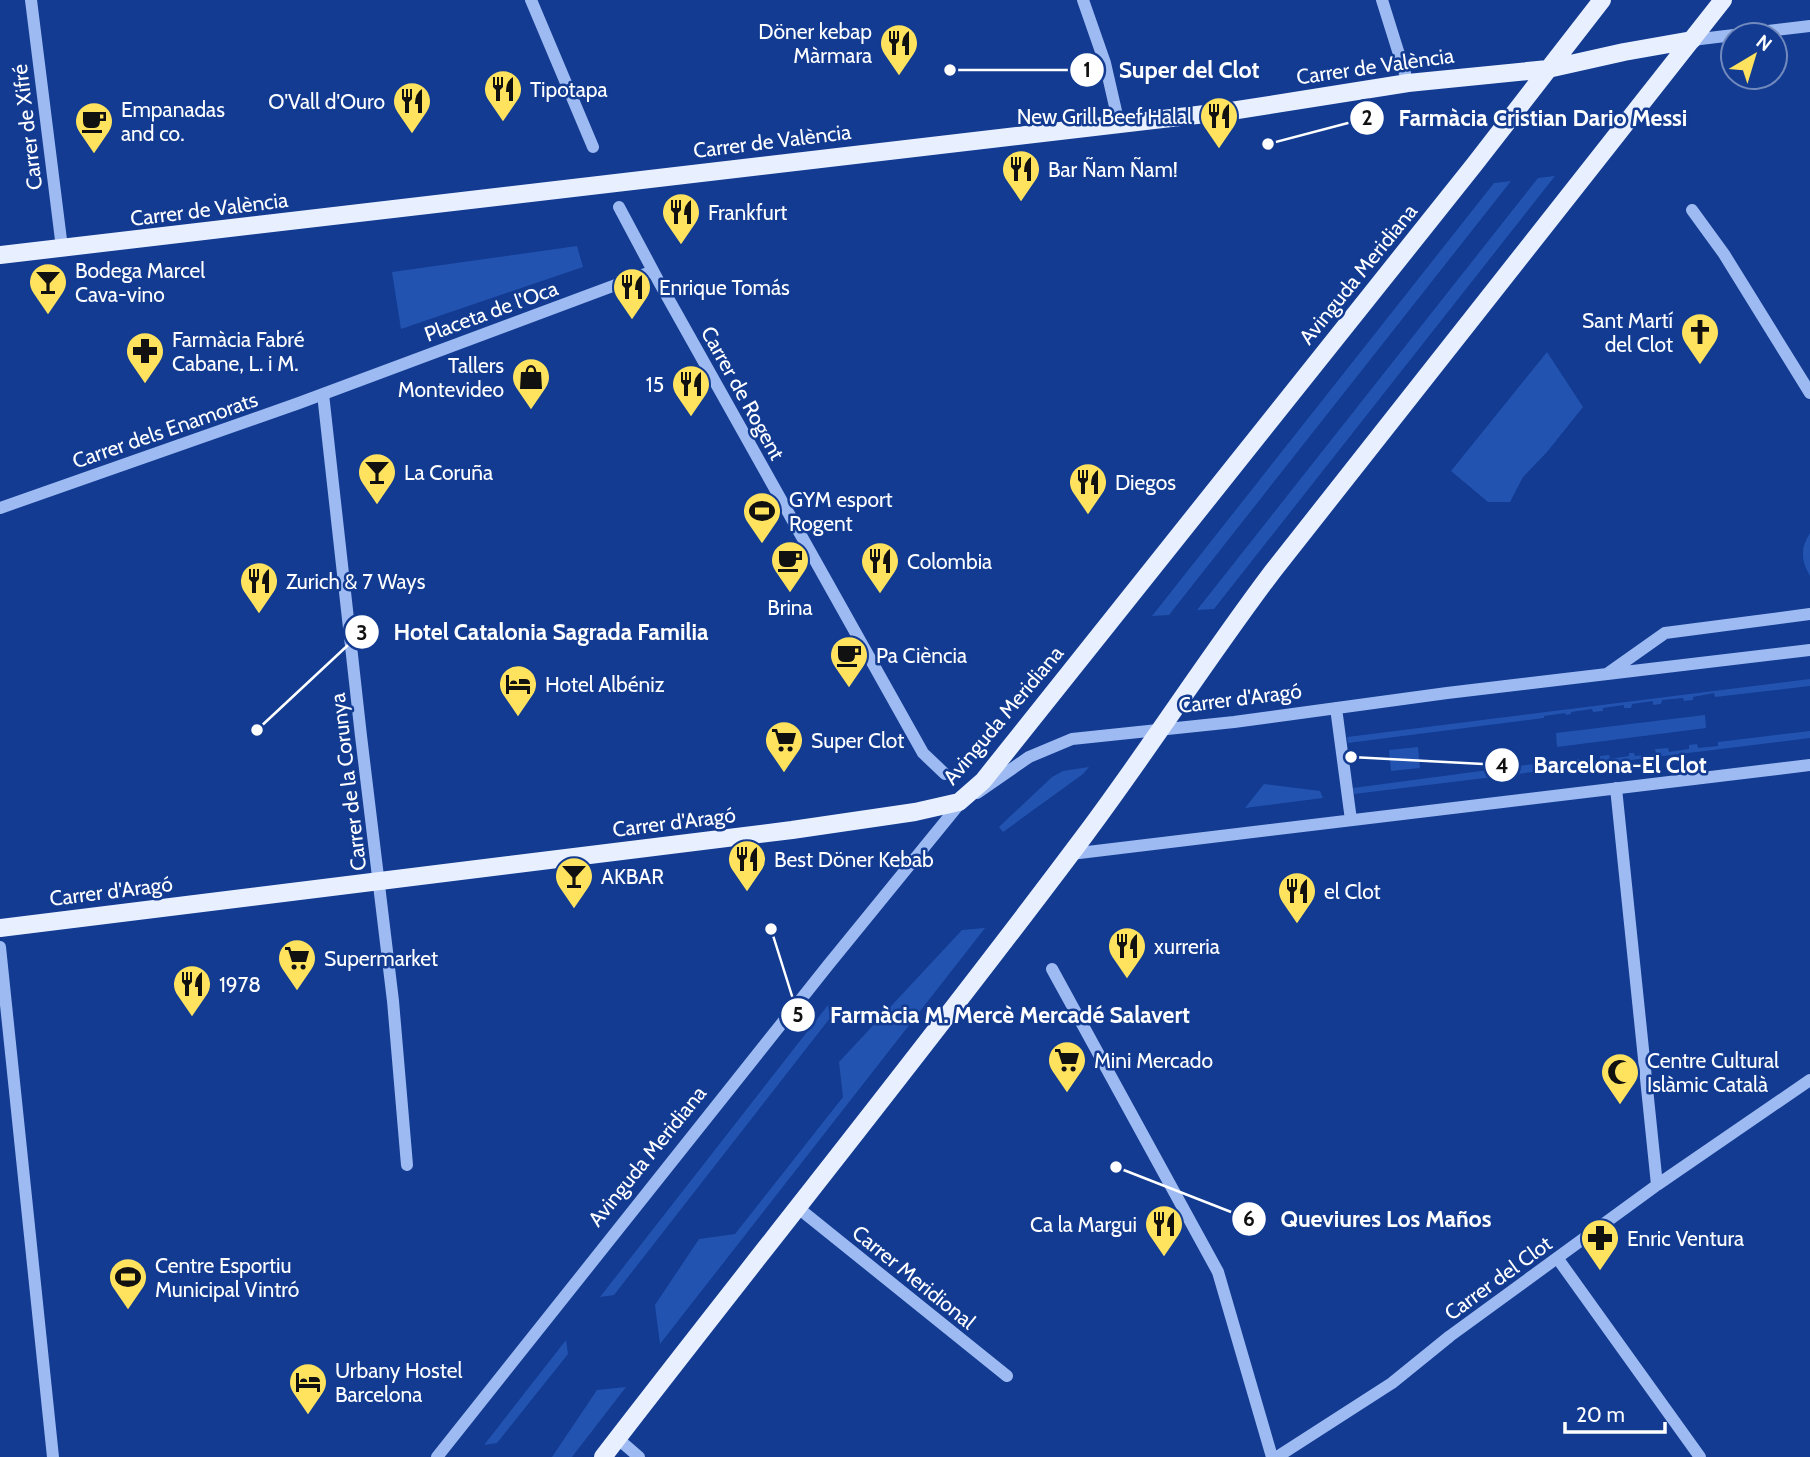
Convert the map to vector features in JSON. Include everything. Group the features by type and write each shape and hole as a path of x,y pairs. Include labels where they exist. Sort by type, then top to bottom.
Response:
{"main road":[{"name":"Avinguda Meridiana","path":"959,802 982,781 1000,759 1466,176 1602,0"},
{"path":"603,1457 1000,948 1160,731 1265,581 1723,0"},
{"name":"Carrer de València","path":"0,256 1231,111 1408,83 1548,69 1692,40"},
{"name":"Carrer d'Aragó","path":"0,928 792,830 915,812 959,802"}],"street":[{"name":"Carrer de Xifré","path":"31,0 62,248"},
{"path":"531,0 593,146"},
{"path":"1083,0 1105,63 1119,124"},
{"path":"1382,0 1408,83"},
{"path":"1692,40 1810,26"},
{"name":"Carrer de Rogent","path":"619,207 923,753 945,774"},
{"path":"1692,210 1724,254 1810,393"},
{"name":"Placeta de l'Oca","path":"343,387 653,271"},
{"name":"Carrer dels Enamorats","path":"0,509 343,387"},
{"name":"Carrer de la Corunya","path":"323,394 360,736 395,1020 407,1165"},
{"path":"1606,675 1665,633 1810,614"},
{"name":"Carrer d'Aragó","path":"959,802 987,789 1029,757 1072,739 1160,731 1810,650"},
{"path":"1336,708 1351,820"},
{"path":"1071,854 1810,765"},
{"path":"1616,788 1657,1185"},
{"name":"Avinguda Meridiana","path":"437,1457 959,802"},
{"path":"0,947 53,1457"},
{"path":"1052,969 1218,1272 1272,1457"},
{"name":"Carrer del Clot","path":"1277,1457 1392,1383 1450,1336 1657,1185 1810,1080"},
{"name":"Carrer Meridional","path":"797,1207 1007,1376"},
{"path":"1558,1259 1700,1457"},
{"path":"617,1438 639,1457"}],"shaded area":[{"path":"1555,176 1214,609 1197,610 1538,178"},
{"path":"1511,181 1169,615 1152,616 1494,183"},
{"path":"577,246 583,267 401,329 392,272"},
{"path":"1547,352 1583,407 1523,477 1510,502 1488,502 1451,471"},
{"path":"1810,533 1810,576 1803,554"},
{"path":"1810,679 1810,686 1715,697 1714,693 1693,697 1693,700 1662,700 1661,704 1653,705 1653,701 1632,704 1631,708 1624,708 1624,705 1603,708 1603,711 1593,712 1592,709 1566,715 1565,713 1348,743 1347,737"},
{"path":"1705,715 1706,728 1557,747 1556,733"},
{"path":"1810,731 1810,738 1354,794 1353,788 1549,762 1550,766 1570,764 1570,760 1579,759 1580,763 1600,760 1600,756 1609,755 1610,759 1629,756 1629,753 1634,753 1635,756 1656,754 1655,749 1668,748 1669,752 1689,749 1689,745 1697,744 1698,748 1718,746 1718,742"},
{"path":"1418,747 1420,768 1391,771 1389,750"},
{"path":"1089,767 1003,832 999,827 1052,777 1063,771"},
{"path":"1264,784 1320,791 1323,798 1245,808"},
{"path":"985,928 660,1344 655,1305 699,1239 735,1234 843,1097 839,1062 962,930"},
{"path":"828,1005 830,1018 614,1295 600,1297"},
{"path":"566,1340 568,1354 497,1443 484,1445"},
{"path":"626,1387 572,1457 552,1457 597,1390"}],"place":[{"name":"Super del Clot","path":"950,70"},
{"name":"Döner kebap Màrmara","path":"899,77"},
{"name":"Tipotapa","path":"503,123"},
{"name":"O'Vall d'Ouro","path":"412,135"},
{"name":"Farmàcia Cristian Dario Messi","path":"1268,144"},
{"name":"New Grill Beef Halal","path":"1219,150"},
{"name":"Empanadas and co.","path":"94,155"},
{"name":"Bar Ñam Ñam!","path":"1021,203"},
{"name":"Frankfurt","path":"681,246"},
{"name":"Bodega Marcel Cava-vino","path":"48,316"},
{"name":"Enrique Tomás","path":"632,321"},
{"name":"Sant Martí del Clot","path":"1700,366"},
{"name":"Farmàcia Fabré Cabane, L. i M.","path":"145,385"},
{"name":"Tallers Montevideo","path":"531,411"},
{"name":"15","path":"691,418"},
{"name":"La Coruña","path":"377,506"},
{"name":"Diegos","path":"1088,516"},
{"name":"GYM esport Rogent","path":"762,545"},
{"name":"Brina","path":"790,594"},
{"name":"Colombia","path":"880,595"},
{"name":"Zurich & 7 Ways","path":"259,615"},
{"name":"Pa Ciència","path":"849,689"},
{"name":"Hotel Albéniz","path":"518,718"},
{"name":"Hotel Catalonia Sagrada Familia","path":"257,730"},
{"name":"Barcelona-El Clot","path":"1351,757"},
{"name":"Super Clot","path":"784,774"},
{"name":"Best Döner Kebab","path":"747,893"},
{"name":"AKBAR","path":"574,910"},
{"name":"el Clot","path":"1297,925"},
{"name":"Farmàcia M. Mercè Mercadé Salavert","path":"771,929"},
{"name":"xurreria","path":"1127,980"},
{"name":"Supermarket","path":"297,992"},
{"name":"1978","path":"192,1018"},
{"name":"Mini Mercado","path":"1067,1094"},
{"name":"Centre Cultural Islàmic Català","path":"1620,1106"},
{"name":"Queviures Los Maños","path":"1116,1167"},
{"name":"Ca la Margui","path":"1164,1258"},
{"name":"Enric Ventura","path":"1600,1272"},
{"name":"Centre Esportiu Municipal Vintró","path":"128,1311"},
{"name":"Urbany Hostel Barcelona","path":"308,1416"}]}
